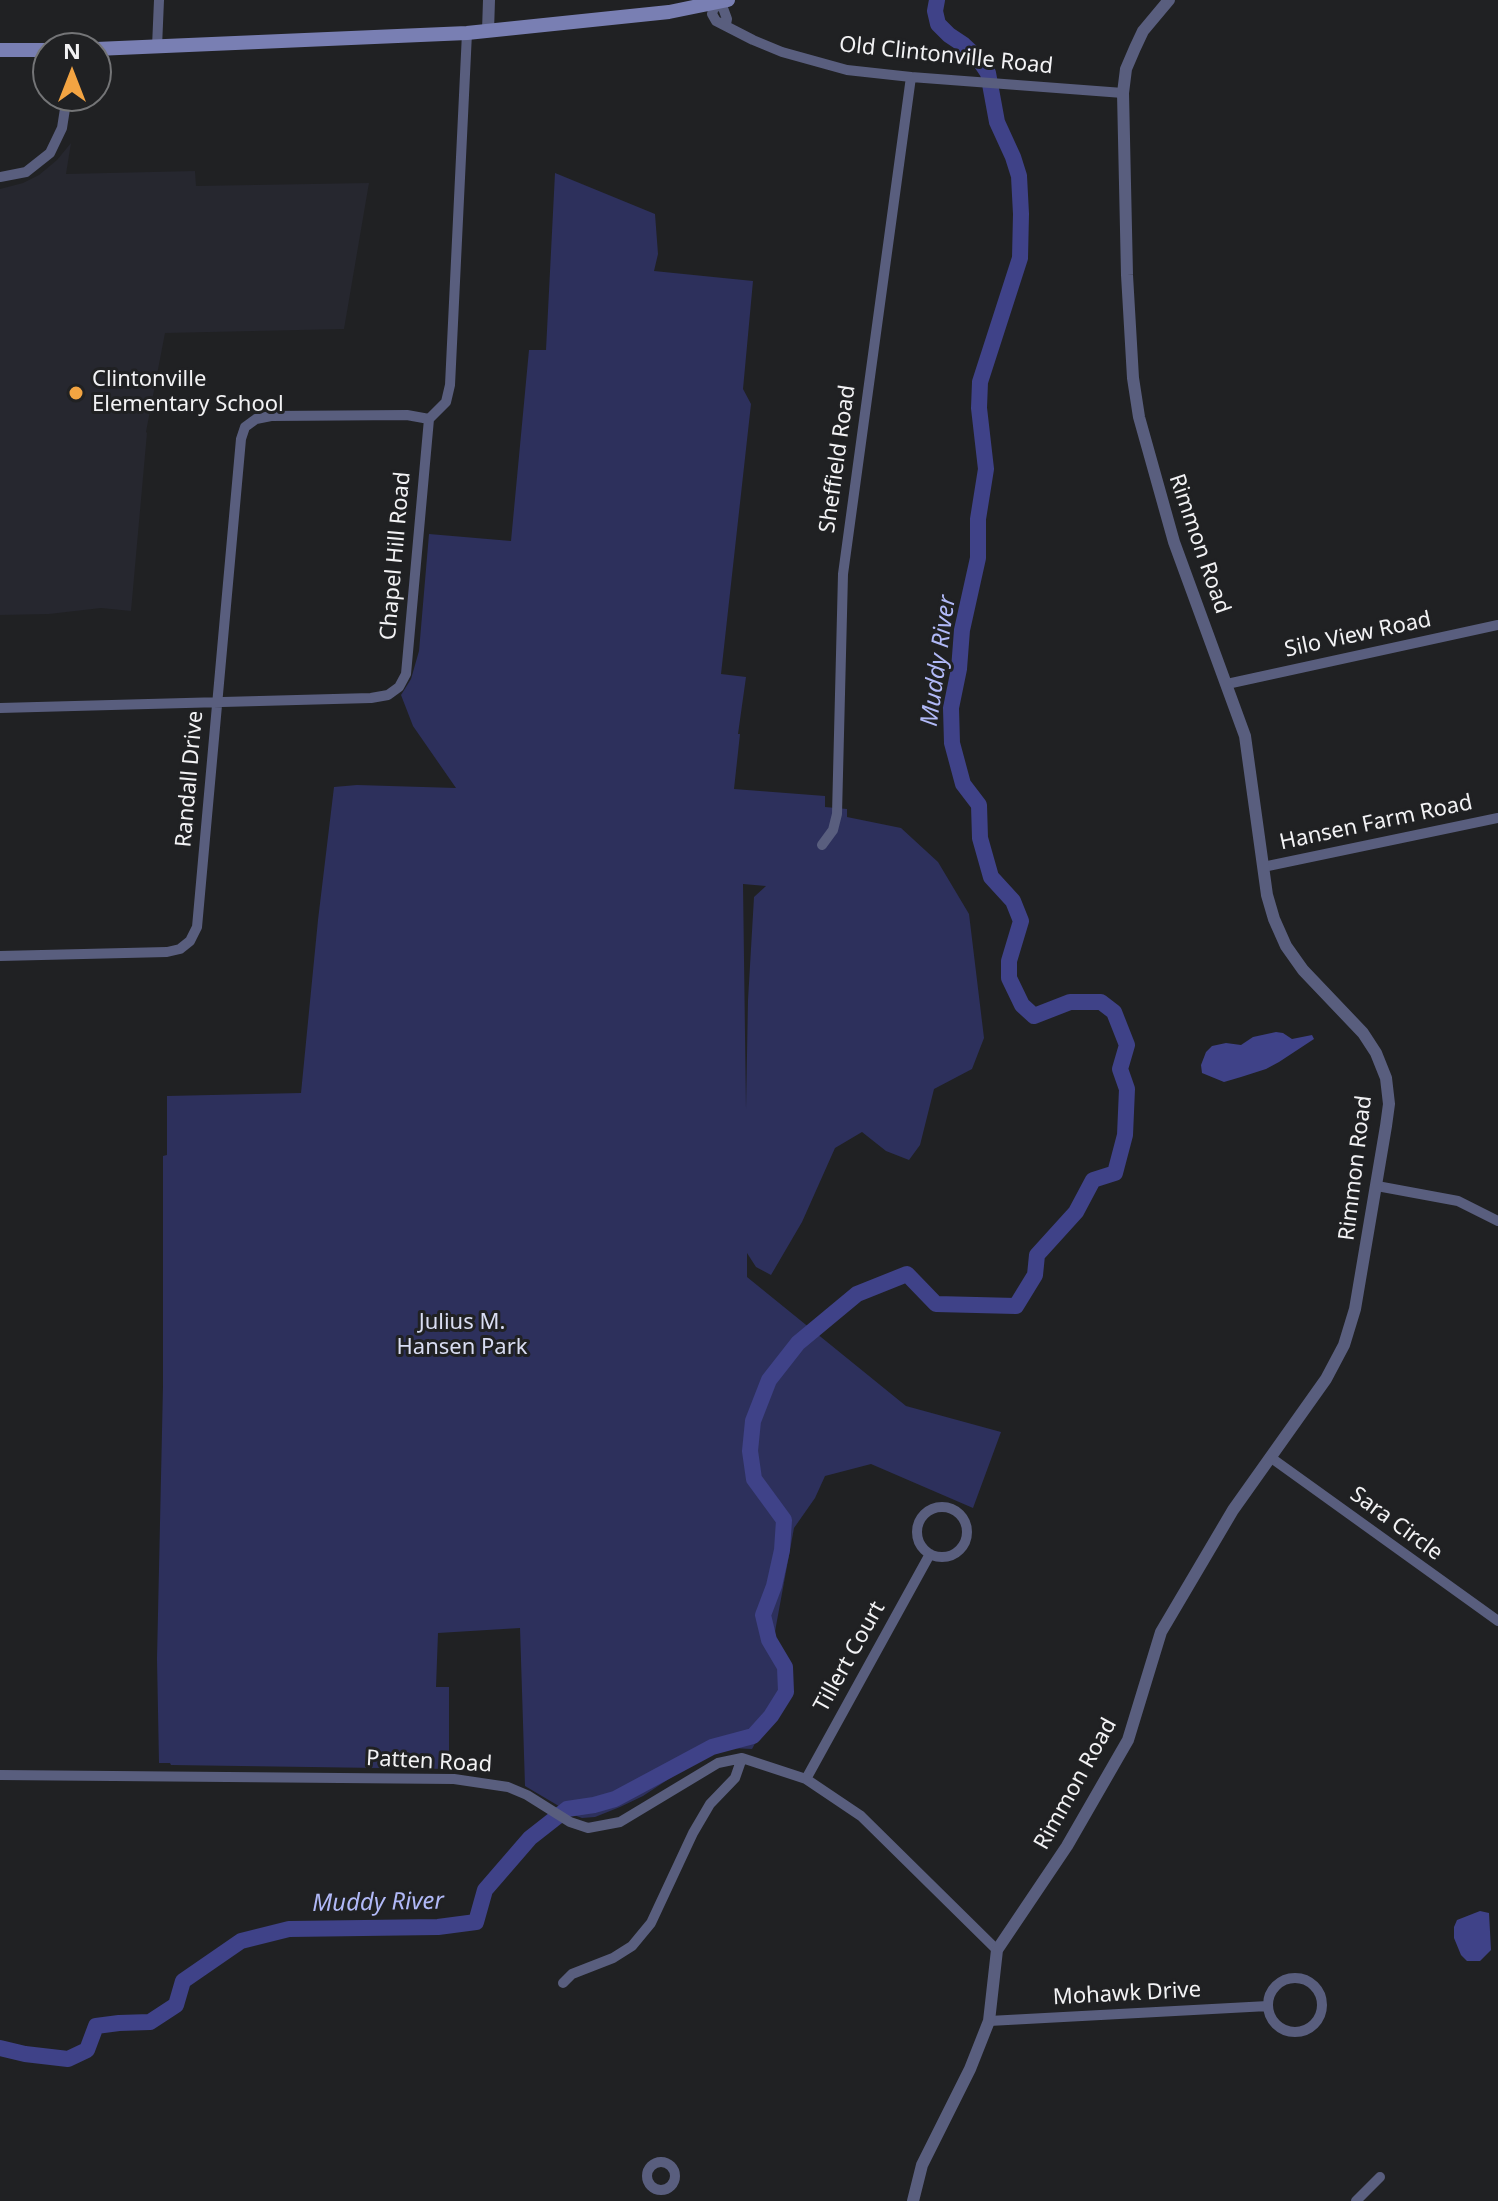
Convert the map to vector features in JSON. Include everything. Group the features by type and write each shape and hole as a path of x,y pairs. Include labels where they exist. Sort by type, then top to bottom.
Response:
{"main road":[{"path":"112,48 467,33 622,18 721,2"},
{"path":"0,50 32,50"}],"street":[{"path":"157,47 159,0"},
{"path":"488,31 489,0"},
{"name":"Rimmon Road","path":"913,2201 922,2165 970,2069 989,2021 997,1950 1067,1846 1128,1740 1161,1632 1233,1510 1326,1379 1344,1345 1355,1309 1389,1104 1386,1078 1376,1053 1363,1033 1303,970 1286,946 1274,918 1267,895 1245,736 1174,542 1139,417 1133,378 1127,275 1123,93 1126,69 1143,31 1169,0"},
{"name":"Old Clintonville Road","path":"721,2 726,24 753,40 782,52 847,70 1123,93"},
{"name":"Chapel Hill Road","path":"0,708 371,698 388,695 399,687 406,674 429,419 446,402 450,385 467,33"},
{"name":"Sheffield Road","path":"822,845 833,830 837,814 843,574 911,77"},
{"path":"0,177 26,172 50,153 62,128 64,112"},
{"name":"Randall Drive","path":"0,956 167,952 180,949 190,941 197,927 241,439 245,427 256,419 271,416 407,415 429,419"},
{"name":"Silo View Road","path":"1227,684 1498,625"},
{"name":"Hansen Farm Road","path":"1263,867 1498,818"},
{"path":"1377,1186 1458,1201 1498,1221"},
{"name":"Sara Circle","path":"1270,1457 1498,1621"},
{"path":"942,1507 957,1512 967,1526 966,1542 954,1555 938,1557 930,1554 923,1549 917,1534 921,1519 926,1513 942,1507"},
{"name":"Tillert Court","path":"806,1779 930,1554"},
{"path":"563,1983 572,1974 613,1958 632,1946 651,1923 693,1833 710,1804 735,1778 742,1758 806,1779 861,1816 997,1950"},
{"name":"Patten Road","path":"0,1775 454,1779 508,1787 570,1822 588,1828 620,1822 718,1763 742,1758"},
{"path":"1294,1978 1313,1985 1322,2003 1315,2023 1297,2033 1278,2027 1270,2018 1268,2006 1275,1987 1282,1981 1294,1978"},
{"name":"Mohawk Drive","path":"989,2021 1268,2006"},
{"path":"1356,2201 1380,2177"}],"shaded area":[{"name":"Clintonville Elementary School","path":"71,143 66,174 195,171 196,186 369,183 344,329 165,333 146,432 131,611 101,608 0,615 0,189 39,175"},
{"path":"1276,1032 1292,1039 1312,1035 1314,1039 1266,1069 1241,1077 1224,1082 1202,1073 1201,1065 1212,1046 1226,1043 1241,1045 1253,1037"},
{"path":"1480,1911 1489,1913 1491,1950 1480,1961 1467,1961 1454,1938 1454,1927 1457,1920"}],"green space":[{"name":"Julius M. Hansen Park","path":"555,173 655,214 658,254 654,271 753,281 743,389 751,404 721,674 746,677 734,789 825,796 825,807 847,809 847,817 901,828 938,862 969,914 984,1038 972,1069 934,1089 920,1145 909,1160 886,1151 862,1132 835,1148 802,1222 771,1275 756,1267 747,1253 747,1277 906,1406 1001,1432 973,1508 871,1464 825,1476 815,1498 794,1528 776,1626 773,1645 788,1683 752,1749 717,1751 643,1796 595,1817 582,1818 525,1786 520,1628 438,1633 436,1687 449,1687 449,1769 159,1763 157,1659 163,1386 163,1156 167,1155 167,1096 301,1093 334,787 456,788 413,726 401,695 411,679 419,651 429,534 511,541 529,350 546,350","holes":["743,884 766,886 754,897 746,1109"]}],"waterway":[{"name":"Muddy River","path":"0,2048 68,2059 87,2050 96,2026 150,2022 176,2005 183,1981 241,1941 289,1929 438,1927 476,1922 485,1890 530,1838 567,1809 615,1799 712,1747 753,1736 771,1716 786,1692 785,1667 769,1640 763,1615 774,1586 782,1550 784,1520 754,1479 750,1451 753,1421 769,1380 798,1343 857,1294 907,1274 936,1304 1016,1306 1035,1275 1037,1255 1076,1212 1093,1180 1115,1173 1125,1135 1127,1089 1120,1069 1127,1045 1114,1012 1101,1002 1070,1002 1034,1016 1022,1005 1009,978 1009,961 1021,921 1013,901 991,877 980,838 979,805 963,784 952,743 951,708 959,669 962,630 978,558 978,519 986,469 979,408 980,382 1020,258 1021,214 1019,176 997,122 988,73 978,58 938,24 935,11 937,0"}],"place":[{"name":"Clintonville Elementary School","path":"76,393"}]}
